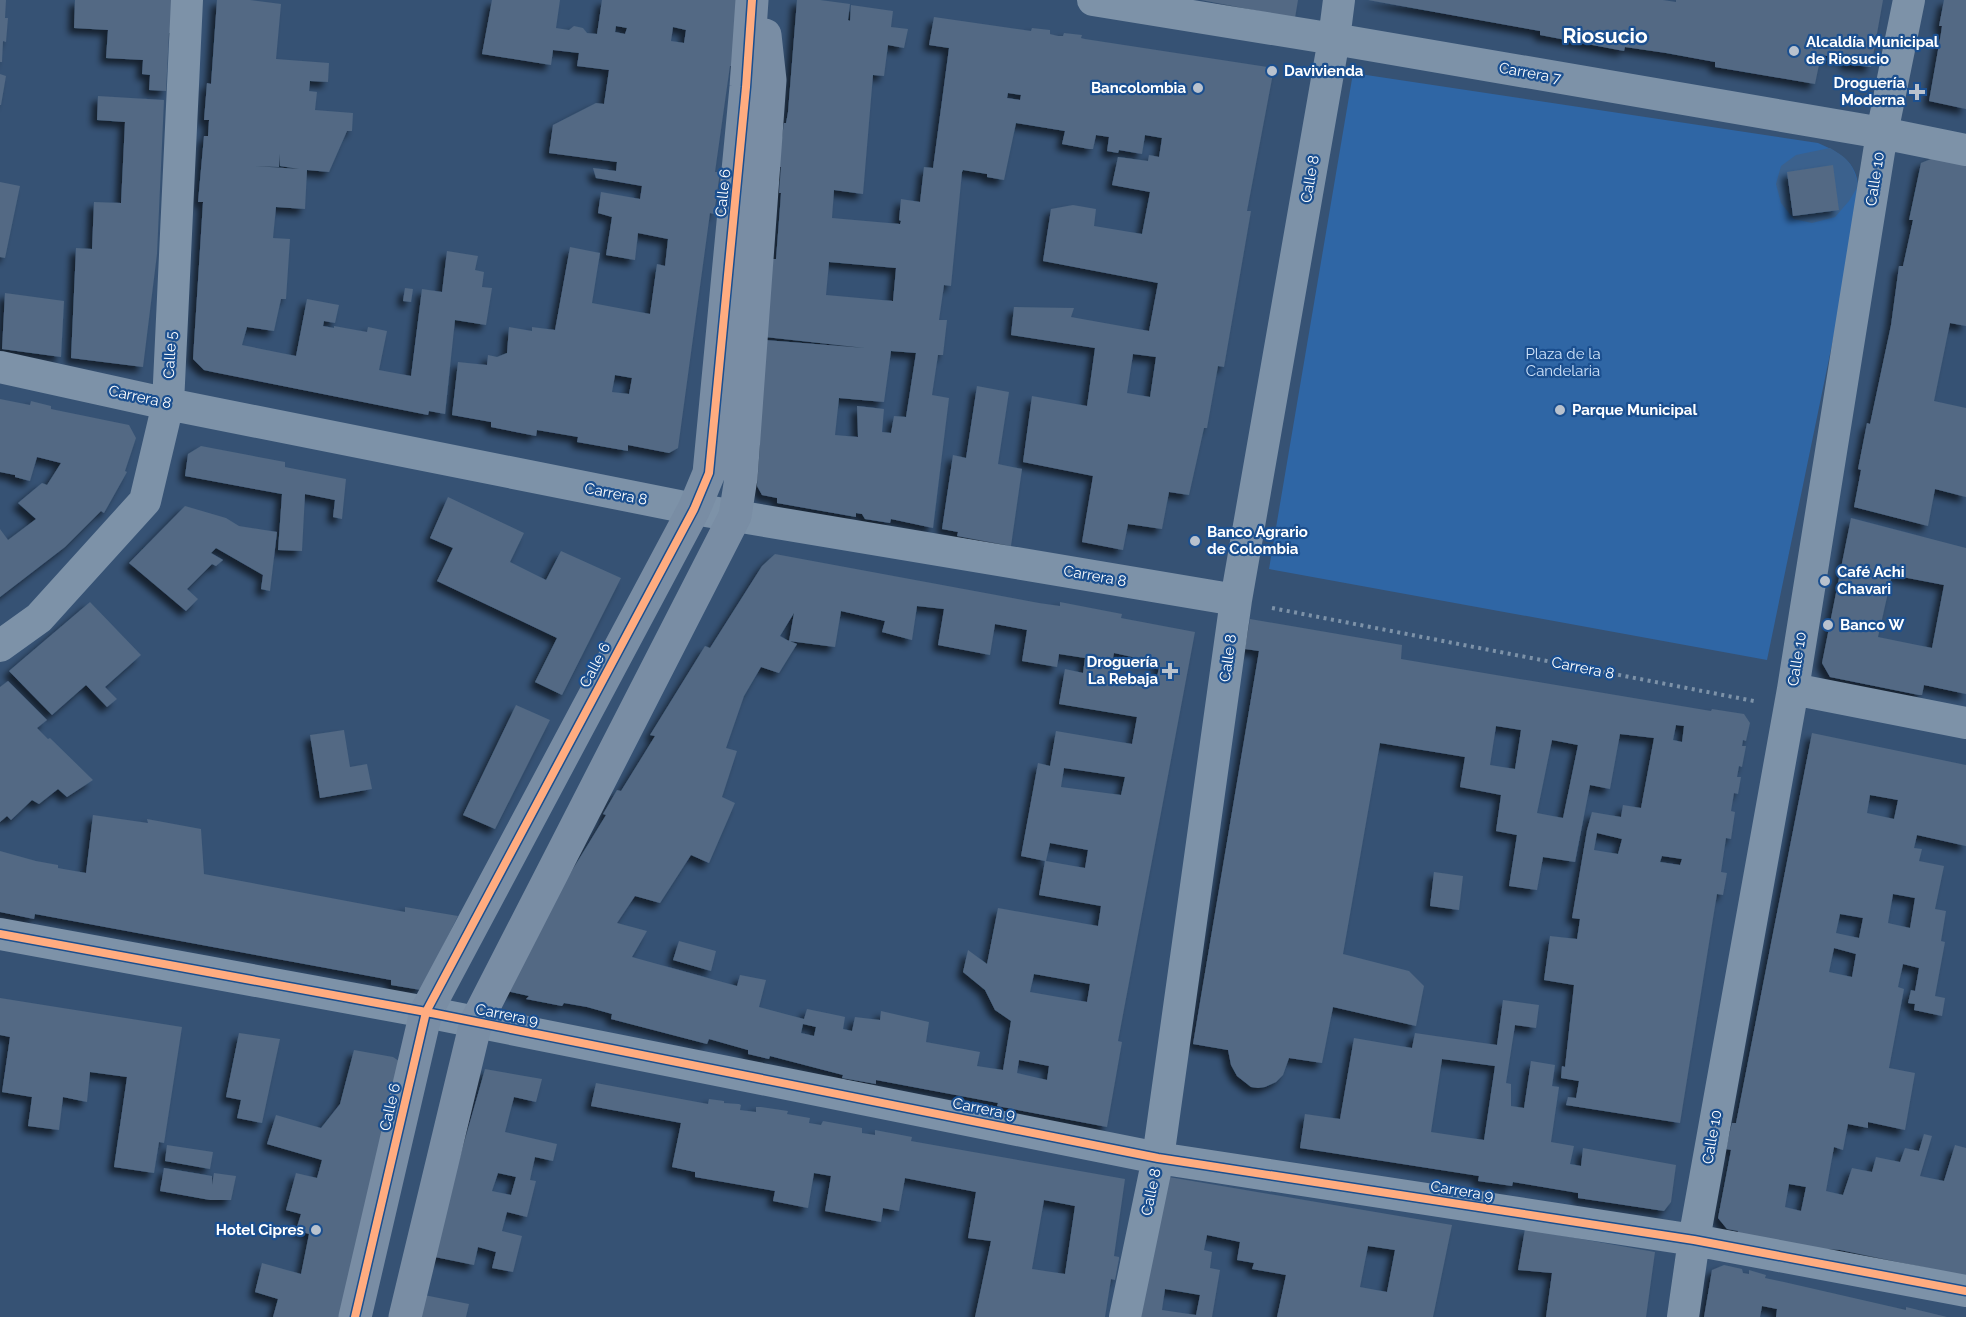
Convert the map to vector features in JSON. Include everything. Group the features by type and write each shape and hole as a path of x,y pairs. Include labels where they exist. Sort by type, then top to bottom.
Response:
{"street":[{"name":"Calle 5","path":"0,646 39,618 145,501 168,404 187,0"},
{"name":"Calle 6","path":"355,1317 426,1012 694,509 709,473 746,87 752,0"},
{"path":"405,1317 476,1022 735,516 741,478 770,80 761,0"},
{"name":"Carrera 7","path":"1093,0 1882,133 1966,150"},
{"name":"Calle 8","path":"1125,1317 1158,1158 1236,601 1340,0"},
{"name":"Calle 10","path":"1683,1317 1694,1240 1791,698 1882,133 1909,0"},
{"name":"Carrera 8","path":"0,367 168,404 694,509 1236,601"},
{"path":"1791,698 1966,723"},
{"name":"Carrera 9","path":"0,934 426,1012 1158,1158 1694,1240 1966,1291"}],"green space":[{"name":"Plaza de la Candelaria","path":"1353,73 1818,143 1844,157 1851,165 1858,183 1857,223 1767,660 1269,569"}],"shaded area":[{"path":"1830,148 1842,155 1849,163 1858,186 1835,217 1812,223 1794,219 1781,203 1776,184 1781,166 1796,155"}],"building":[{"path":"0,0 6,0 5,18 8,18 6,42 3,41 2,62 0,62"},
{"path":"75,0 176,0 174,33 169,33 166,91 149,90 150,75 142,74 143,60 106,58 108,30 74,28"},
{"path":"217,0 250,0 281,4 276,59 329,63 328,82 310,81 309,91 317,92 315,110 353,113 352,131 347,131 329,172 307,170 305,209 276,207 273,238 290,239 286,299 281,299 274,331 247,327 242,345 296,356 307,299 339,305 335,323 324,321 323,326 367,332 368,327 387,331 379,370 411,376 422,289 442,292 447,251 478,256 475,270 484,272 482,287 492,288 486,325 455,320 445,414 429,411 428,415 213,372 204,370 193,359 203,202 198,202 204,136 208,136 209,120 204,120 207,83 211,84","holes":["280,154 280,166 299,169 255,166 279,167"]},
{"path":"492,0 560,0 556,28 569,30 574,26 583,28 587,33 597,34 602,0 744,0 734,66 730,66 715,172 720,172 714,214 710,213 678,448 669,453 628,445 628,451 577,442 578,437 537,430 536,436 491,427 491,422 452,415 458,362 487,365 488,355 497,357 507,353 509,327 532,331 532,327 555,330 570,247 600,253 592,303 650,314 657,264 665,266 668,239 638,233 635,260 606,255 612,217 598,213 601,192 640,199 642,186 596,178 593,168 616,171 617,162 549,153 553,125 596,103 604,104 609,70 577,66 579,53 553,50 551,65 482,54","holes":["616,26 627,28 625,34 615,32","673,27 686,30 684,43 671,41","615,375 632,378 629,394 612,392"]},
{"path":"797,0 850,4 848,20 850,21 851,5 893,11 891,27 908,29 904,48 888,45 884,76 873,75 863,194 834,190 832,218 900,224 901,199 920,202 924,167 933,168 949,48 929,45 934,17 1031,31 1032,28 1050,30 1050,34 1058,36 1063,36 1064,33 1082,35 1081,38 1085,39 1274,68 1247,211 1251,211 1224,367 1218,366 1207,428 1204,428 1189,495 1169,492 1162,529 1128,524 1123,550 1082,542 1093,476 1023,462 1032,396 1087,406 1095,348 1011,335 1014,307 1074,308 1071,317 1149,331 1158,283 1043,261 1051,209 1073,205 1096,209 1094,226 1142,234 1150,192 1112,185 1118,157 1148,161 1149,155 1159,157 1162,138 1145,135 1142,154 1119,150 1118,153 1107,151 1109,137 1096,135 1093,149 1089,149 1062,144 1065,131 1016,123 1004,180 987,177 987,174 963,170 962,172 951,286 944,285 939,320 947,320 943,355 938,355 932,395 949,398 933,528 891,519 890,523 865,519 862,514 856,513 856,517 777,503 777,498 762,495 757,486 760,445 757,445 765,340 865,348 765,337 773,259 776,259 780,207 781,167 778,167 784,123 786,123","holes":["1008,93 1021,95 1020,100 1007,98","829,262 896,268 893,301 826,295","891,351 916,353 906,417 894,416 891,433 882,432 884,409 857,406 858,437 835,435 839,398 884,402","1133,354 1156,357 1150,397 1127,393"]},
{"path":"1201,0 1298,0 1295,18"},
{"path":"1368,0 1663,0 1676,2 1676,0 1883,0 1871,67 1845,64 1846,59 1821,55 1815,84 1715,67 1715,62 1625,47 1624,51 1540,35 1540,31"},
{"path":"1944,0 1966,0 1966,109 1929,101 1941,33 1942,26 1939,26"},
{"path":"0,74 6,76 1,105 0,105"},
{"path":"98,96 164,100 157,254 143,367 71,358 76,248 92,249 94,202 121,203 125,122 97,120"},
{"path":"1938,156 1966,163 1966,326 1950,323 1934,401 1966,408 1966,497 1935,489 1928,526 1854,507 1861,470 1858,469 1891,325 1899,266 1903,266 1913,220 1909,220 1921,163"},
{"path":"1833,165 1839,210 1793,216 1787,172"},
{"path":"0,182 20,186 5,258 0,257"},
{"path":"405,288 413,289 411,302 403,301"},
{"path":"5,293 64,301 61,357 2,349"},
{"path":"977,386 1009,392 998,464 1022,469 1011,546 957,536 958,532 942,529 953,455 966,458"},
{"path":"0,399 30,405 31,401 51,406 51,409 129,425 136,438 125,471 127,472 104,513 101,511 65,547 0,597 0,529 8,540 36,519 18,503 42,483 47,485 61,463 37,457 30,481 0,472"},
{"path":"201,446 285,462 285,467 346,479 342,519 333,517 335,500 305,494 302,551 278,550 282,494 185,476 188,454"},
{"path":"448,497 524,533 510,562 546,580 561,551 621,578 562,695 535,682 557,638 437,581 453,548 430,538"},
{"path":"185,506 226,518 239,526 277,532 270,591 261,589 263,575 216,548 211,553 223,560 216,566 212,564 187,589 198,599 186,611 129,563"},
{"path":"1851,518 1966,548 1966,694 1924,685 1922,695 1919,695 1830,677 1822,663","holes":["1892,575 1944,585 1932,648 1878,637"]},
{"path":"775,554 1039,603 1060,606 1060,602 1122,614 1121,618 1195,632 1118,1041 1122,1042 1107,1127 876,1080 876,1084 842,1078 843,1075 770,1056 769,1059 748,1054 748,1050 709,1039 707,1044 611,1019 612,1014 587,1007 564,1003 562,1006 526,999 529,996 502,990 606,815 603,814 617,790 621,791 655,736 650,735 705,646 710,648 762,566","holes":["917,606 944,609 938,645 990,655 995,624 1027,630 1022,661 1057,667 1059,654 1085,658 1083,673 1065,669 1059,704 1137,717 1132,744 1056,731 1050,766 1038,763 1021,856 1045,861 1039,895 1101,906 1098,926 998,908 987,964 968,950 963,972 985,990 995,1010 1011,1021 1003,1070 977,1066 980,1052 926,1042 929,1022 881,1011 880,1020 855,1017 852,1031 843,1029 845,1017 807,1009 804,1019 759,1007 766,980 740,975 737,986 632,957 647,931 617,923 635,896 660,903 691,855 709,863 735,803 722,797 737,751 726,748 744,696 761,667 779,673 797,644 790,641 835,647 841,611 885,621 882,632 912,640","794,613 789,641 780,636","1114,653 1160,663 1155,686 1109,677","1064,768 1125,777 1121,795 1061,787","1050,843 1088,850 1085,868 1046,861","1034,974 1090,984 1087,1002 1030,992","803,1024 816,1027 814,1036 801,1033","1019,1060 1049,1066 1047,1080 1017,1073"]},
{"path":"90,602 141,655 105,687 117,699 107,707 86,685 52,715 9,671"},
{"path":"1250,619 1402,645 1401,659 1711,711 1712,709 1744,714 1750,723 1746,741 1743,740 1742,746 1746,746 1742,767 1739,766 1737,777 1741,777 1738,794 1734,793 1731,811 1735,812 1731,839 1726,838 1721,872 1727,873 1723,895 1717,894 1680,1123 1566,1105 1568,1097 1576,1098 1579,1081 1561,1078 1562,1066 1565,1067 1574,985 1544,980 1550,936 1577,939 1580,919 1572,918 1592,812 1621,817 1623,805 1641,808 1654,738 1620,734 1610,789 1590,785 1575,862 1543,857 1537,890 1509,886 1517,835 1496,831 1501,795 1460,787 1465,757 1380,743 1343,954 1409,971 1424,986 1416,1026 1333,1007 1322,1063 1289,1058 1283,1075 1276,1082 1258,1088 1251,1087 1237,1076 1231,1065 1228,1050 1193,1044 1259,651 1245,649","holes":["1676,725 1684,726 1682,742 1673,740","1496,726 1521,730 1515,769 1490,765","1552,740 1578,745 1563,818 1537,813","1597,833 1622,839 1618,854 1594,850","1662,856 1682,859 1680,865 1660,862"]},
{"path":"8,681 47,720 37,728 93,780 67,797 58,789 39,804 32,800 11,820 7,816 0,822 0,687"},
{"path":"516,705 550,720 495,829 463,815"},
{"path":"344,730 350,767 367,764 372,789 320,798 310,735"},
{"path":"1812,733 1966,765 1966,846 1917,835 1914,848 1922,849 1919,861 1944,866 1935,909 1946,911 1941,941 1945,942 1935,996 1945,998 1942,1016 1914,1010 1915,1004 1908,1003 1911,990 1915,991 1919,968 1903,964 1898,987 1904,989 1889,1068 1915,1073 1905,1130 1868,1122 1868,1128 1848,1124 1843,1150 1834,1147 1826,1191 1843,1195 1852,1168 1872,1172 1876,1157 1900,1162 1905,1148 1919,1151 1924,1134 1932,1136 1920,1176 1944,1181 1955,1145 1966,1148 1966,1276 1840,1250 1828,1249 1827,1253 1737,1236 1738,1231 1727,1229 1718,1218 1731,1150 1726,1149 1732,1123 1736,1123","holes":["1870,795 1898,800 1894,819 1867,813","1893,894 1915,898 1910,928 1888,923","1840,914 1863,918 1859,938 1836,933","1834,948 1856,954 1852,977 1829,972","1789,1184 1806,1187 1801,1211 1785,1207"]},
{"path":"93,815 148,823 147,819 201,829 204,874 405,912 405,907 458,916 421,990 391,985 391,980 35,914 34,919 0,912 0,851 58,865 58,868 86,873"},
{"path":"1434,872 1463,876 1459,910 1430,906"},
{"path":"679,941 716,951 711,971 673,960"},
{"path":"0,998 182,1027 164,1143 159,1142 154,1173 114,1167 127,1077 90,1072 87,1102 63,1097 59,1130 28,1126 32,1097 2,1092 10,1037 0,1035"},
{"path":"1503,1000 1539,1005 1536,1028 1515,1025 1506,1083 1511,1084 1511,1106 1524,1108 1531,1061 1555,1065 1552,1086 1559,1087 1551,1142 1574,1146 1570,1164 1581,1166 1583,1148 1676,1165 1671,1202 1664,1211 1578,1198 1578,1193 1513,1182 1512,1186 1478,1181 1479,1176 1300,1148 1305,1114 1340,1119 1354,1038 1412,1048 1415,1033 1497,1045","holes":["1442,1059 1495,1066 1484,1140 1431,1132"]},
{"path":"239,1033 280,1039 262,1123 237,1118 241,1100 226,1097"},
{"path":"354,1050 393,1057 399,1061 339,1317 273,1317 278,1299 255,1292 262,1263 301,1274 309,1234 296,1230 301,1214 286,1210 296,1173 317,1178 322,1160 267,1144 276,1115 321,1128 340,1104"},
{"path":"485,1069 542,1079 536,1102 514,1097 505,1132 557,1144 553,1161 535,1157 530,1180 536,1181 527,1217 507,1212 502,1231 522,1236 513,1272 492,1268 496,1252 478,1247 474,1265 430,1256","holes":["498,1173 516,1177 511,1195 492,1191"]},
{"path":"596,1083 708,1104 709,1099 724,1101 724,1103 741,1105 740,1110 756,1112 756,1107 761,1107 788,1111 787,1114 810,1118 809,1123 821,1125 823,1121 862,1128 862,1133 875,1135 875,1130 912,1137 911,1141 1125,1179 1114,1256 1119,1259 1115,1280 1111,1279 1105,1317 975,1317 991,1241 968,1238 976,1192 905,1178 899,1211 883,1208 881,1222 825,1211 831,1176 814,1173 808,1208 773,1201 775,1191 695,1177 695,1172 672,1167 681,1123 591,1106","holes":["1044,1200 1075,1206 1065,1274 1032,1269"]},
{"path":"167,1145 213,1152 210,1169 165,1161"},
{"path":"164,1168 212,1176 212,1185 214,1173 236,1176 231,1200 210,1200 160,1191"},
{"path":"1169,1177 1452,1225 1433,1317 1277,1317 1286,1275 1252,1269 1254,1263 1237,1260 1240,1242 1207,1235 1204,1250 1212,1252 1210,1268 1220,1270 1212,1317 1134,1317","holes":["1368,1246 1395,1250 1387,1292 1360,1287","1165,1289 1200,1295 1196,1315 1162,1310"]},
{"path":"1525,1229 1655,1252 1646,1317 1546,1317 1552,1273 1518,1270"},
{"path":"1724,1265 1742,1269 1743,1273 1749,1274 1749,1270 1766,1275 1765,1278 1947,1317 1776,1317 1777,1309 1762,1306 1760,1317 1704,1317 1712,1270"},
{"path":"424,1295 469,1304 466,1317 419,1317"}],"cycle path":[{"path":"355,1317 426,1012 694,509 709,473 746,87 752,0"},
{"path":"0,934 426,1012 1158,1158 1694,1240 1966,1291"}],"place":[{"name":"Alcaldía Municipal de Riosucio","path":"1794,51"},
{"name":"Davivienda","path":"1272,71"},
{"name":"Bancolombia","path":"1198,88"},
{"name":"Droguería Moderna","path":"1917,92"},
{"name":"Parque Municipal","path":"1560,410"},
{"name":"Banco Agrario de Colombia","path":"1195,541"},
{"name":"Café Achi Chavari","path":"1825,581"},
{"name":"Banco W","path":"1828,625"},
{"name":"Droguería La Rebaja","path":"1170,671"},
{"name":"Hotel Cipres","path":"316,1230"}],"district":[{"name":"Riosucio","path":"1605,35"}]}
